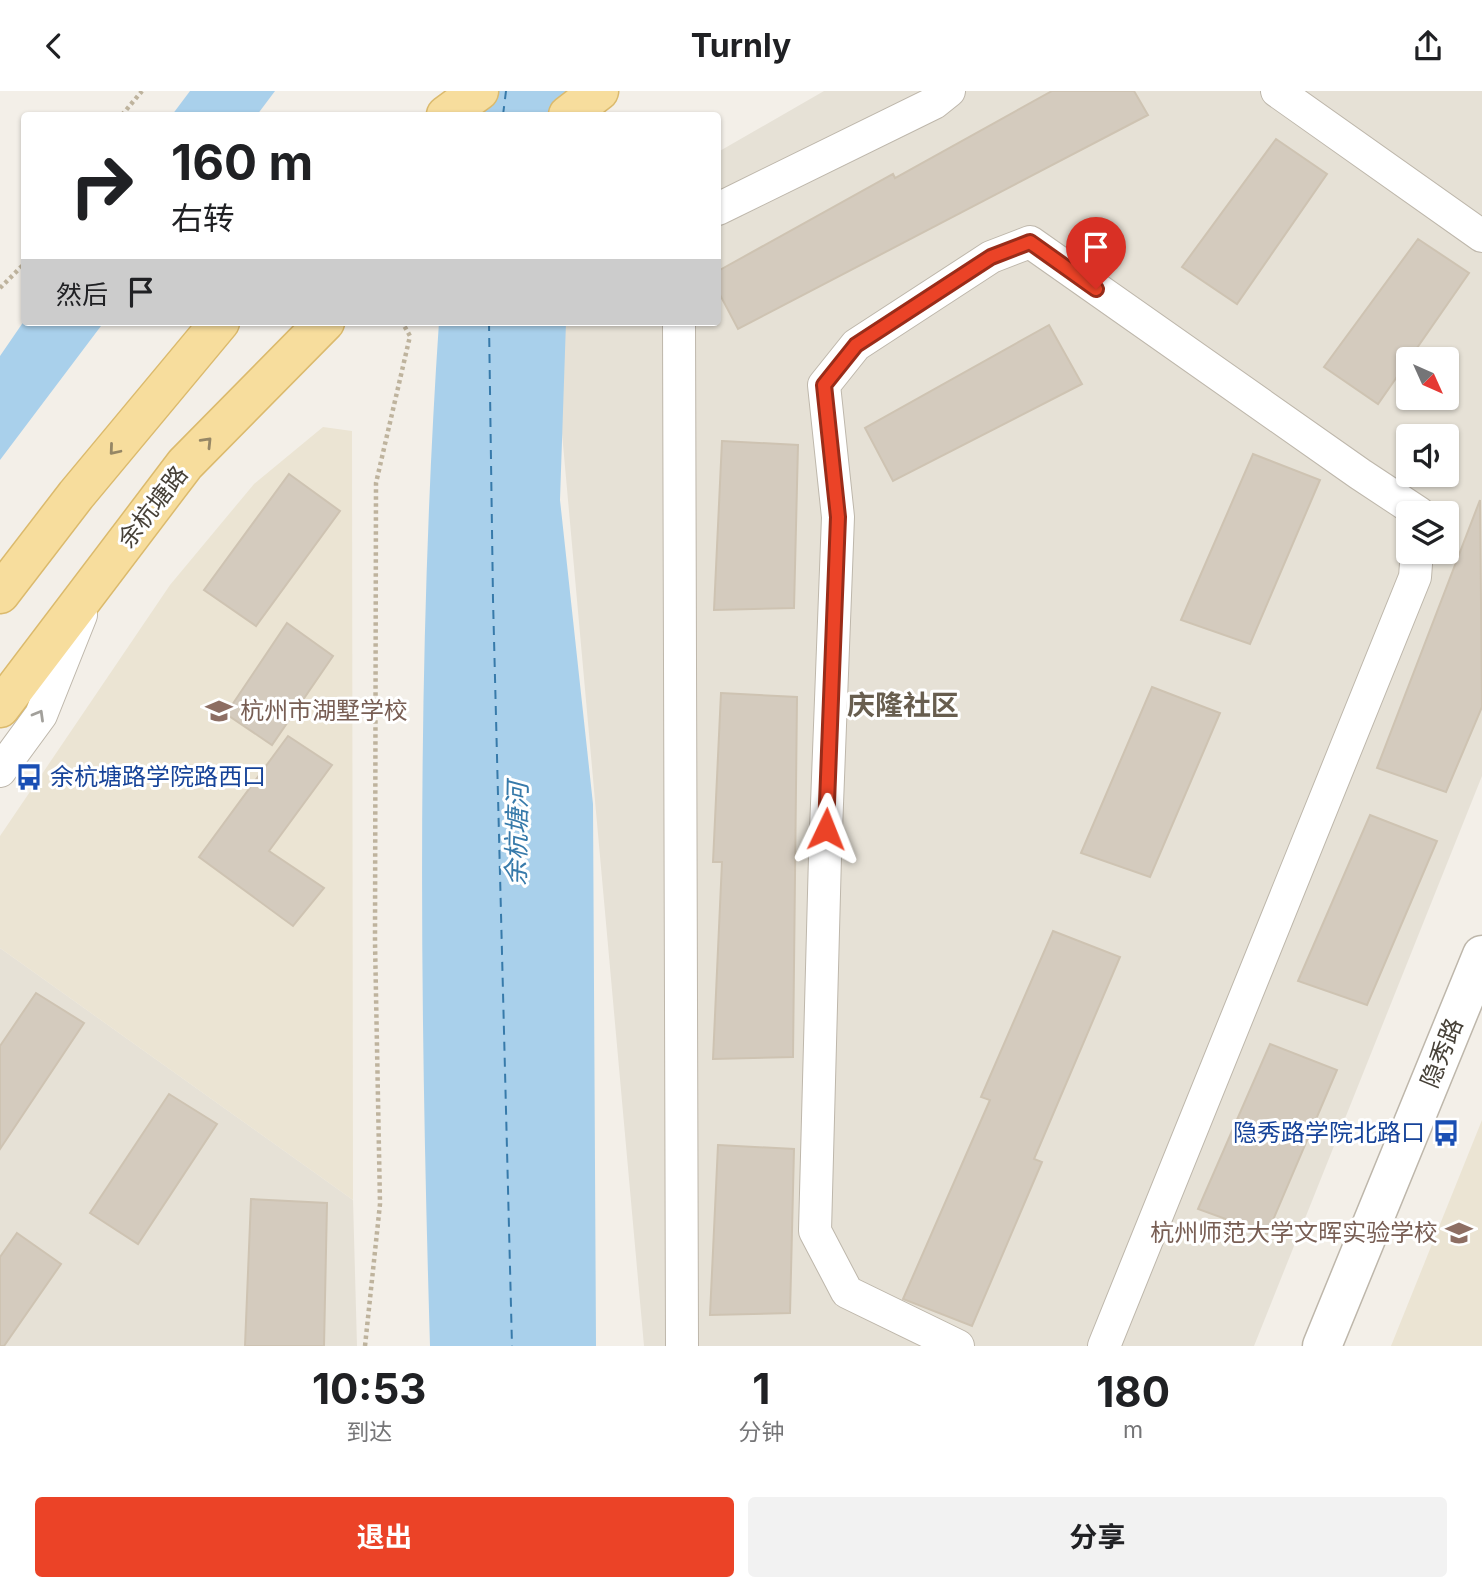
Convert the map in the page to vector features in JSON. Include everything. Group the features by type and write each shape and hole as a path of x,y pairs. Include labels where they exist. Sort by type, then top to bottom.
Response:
{"main road":[{"path":"450,112 479,91"},
{"path":"572,112 599,91"},
{"path":"0,594 76,495 217,326"},
{"name":"余杭塘路","path":"0,708 185,464 321,326"}],"street":[{"path":"721,208 934,103 949,91"},
{"path":"1277,91 1482,236"},
{"path":"958,1346 847,1292 815,1231 838,517 824,385 856,345 991,257 1030,242 1401,501"},
{"path":"679,326 682,1346"},
{"path":"1104,1346 1415,577 1416,564"},
{"path":"0,771 41,715 92,587"},
{"name":"隐秀路","path":"1322,1346 1482,955"}],"path":[{"path":"124,112 142,91"},
{"path":"0,288 21,267"},
{"path":"365,1346 380,1204 374,942 376,483 410,336 404,326"}],"shaded area":[{"path":"824,91 1482,91 1482,776 1254,1346 644,1346 552,326 721,326 721,150"},
{"name":"杭州市湖墅学校","path":"323,427 352,431 353,1200 0,948 0,836 170,585 254,484"},
{"path":"0,948 353,1200 357,1346 0,1346"},
{"name":"杭州师范大学文晖实验学校","path":"1482,1120 1482,1346 1391,1346"}],"water":[{"path":"190,91 275,91 259,112 174,112"},
{"path":"454,91 606,91 602,112 452,112"},
{"path":"21,325 101,326 0,460 0,356"},
{"name":"余杭塘河","path":"439,326 566,326 560,500 593,804 596,1346 430,1346 422,834 426,578"}],"building":[{"path":"1052,91 1134,91 1148,115 738,329 721,297 721,269 893,174 895,178"},
{"path":"1276,139 1327,174 1237,304 1182,267"},
{"path":"1418,239 1469,273 1418,347 1396,347 1396,378 1378,404 1324,367"},
{"path":"1049,325 1082,384 893,481 865,428"},
{"path":"722,441 798,445 794,608 714,610"},
{"path":"1253,454 1320,480 1250,644 1181,620"},
{"path":"289,474 340,511 256,626 204,590"},
{"path":"1480,500 1482,707 1446,792 1377,768 1455,564 1459,564 1459,555"},
{"path":"287,623 333,656 272,745 226,714"},
{"path":"1152,687 1220,713 1150,877 1081,853"},
{"path":"721,693 797,697 793,1057 713,1059 722,862 713,862"},
{"path":"288,736 332,765 269,851 324,888 293,926 199,857"},
{"path":"1370,815 1437,841 1367,1005 1298,981"},
{"path":"1053,931 1120,957 1034,1159 1042,1162 972,1326 903,1299 990,1100 981,1097"},
{"path":"36,993 84,1023 0,1149 0,1046"},
{"path":"1270,1044 1337,1070 1267,1234 1198,1209"},
{"path":"169,1094 217,1124 138,1244 90,1213"},
{"path":"718,1145 794,1149 790,1313 710,1315"},
{"path":"251,1199 327,1203 324,1346 245,1346"},
{"path":"17,1233 61,1264 4,1346 0,1346 0,1257"}],"ferry route":[{"path":"503,112 506,91"},
{"path":"489,326 493,599 512,1346"}],"place":[{"name":"杭州市湖墅学校","path":"219,711"},
{"name":"余杭塘路学院路西口","path":"29,777"},
{"name":"隐秀路学院北路口","path":"1446,1133"},
{"name":"杭州师范大学文晖实验学校","path":"1459,1233"}],"district":[{"name":"庆隆社区","path":"903,705"}],"route":[{"path":"826,829 838,517 824,385 856,345 991,257 1030,242 1096,289"}]}
